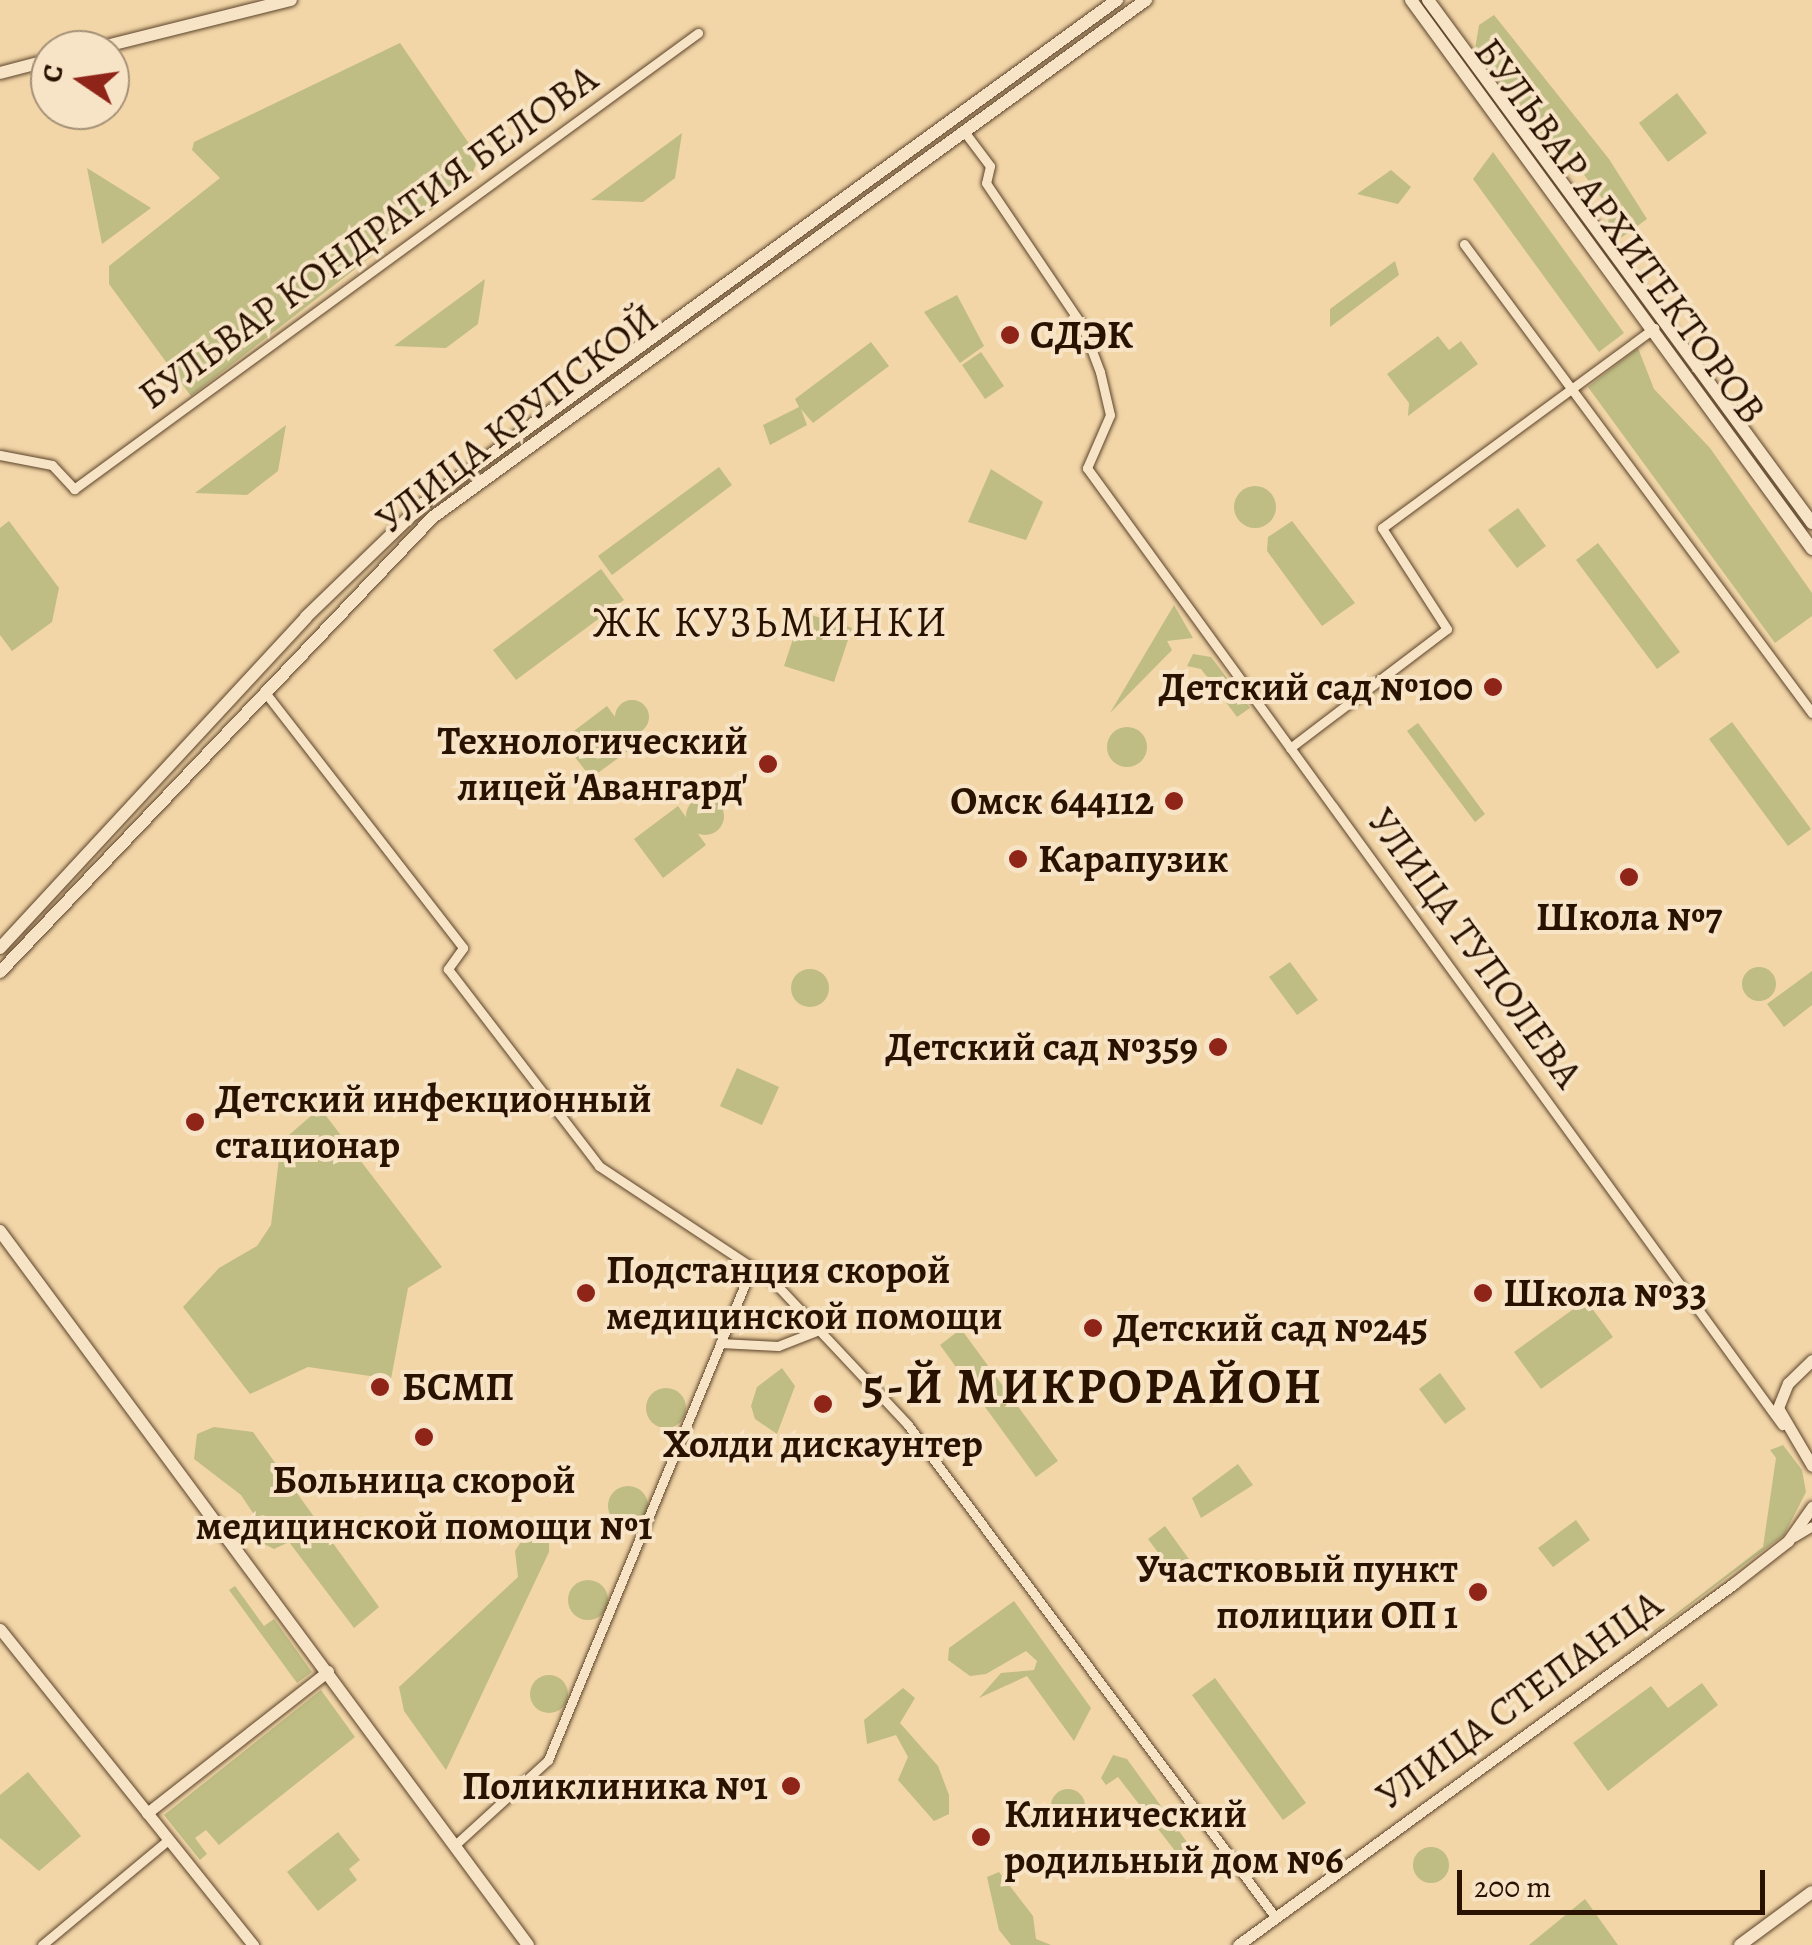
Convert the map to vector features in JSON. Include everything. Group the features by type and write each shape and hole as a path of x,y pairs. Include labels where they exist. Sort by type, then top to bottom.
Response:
{"main road":[{"path":"130,40 291,0"},
{"name":"УЛИЦА КРУПСКОЙ","path":"0,948 372,552 484,455 1117,0"},
{"name":"УЛИЦА КРУПСКОЙ","path":"0,972 92,883 264,691 433,517 962,129 1146,0"},
{"name":"БУЛЬВАР АРХИТЕКТОРОВ","path":"1411,0 1657,326 1812,523"},
{"name":"БУЛЬВАР АРХИТЕКТОРОВ","path":"1432,3 1812,549"},
{"path":"0,73 30,65"},
{"path":"0,1231 528,1945"},
{"path":"1740,1945 1812,1892"}],"street":[{"name":"БУЛЬВАР КОНДРАТИЯ БЕЛОВА","path":"0,454 52,466 74,489 698,33"},
{"name":"УЛИЦА ТУПОЛЕВА","path":"962,129 990,166 986,183 1083,326 1100,372 1110,415 1087,468 1812,1466"},
{"path":"1464,244 1812,713"},
{"path":"1290,748 1447,629 1382,528 1657,326"},
{"path":"250,678 462,948 448,969 599,1166 752,1266 818,1330 922,1444 1276,1918"},
{"path":"455,1845 548,1760 752,1266"},
{"path":"720,1343 778,1346 818,1330"},
{"path":"1755,1392 1783,1390 1812,1360"},
{"path":"1782,1425 1783,1390"},
{"name":"УЛИЦА СТЕПАНЦА","path":"1788,1540 1812,1506"},
{"name":"УЛИЦА СТЕПАНЦА","path":"1238,1945 1812,1526"},
{"path":"0,1629 254,1945"},
{"path":"147,1813 328,1671"},
{"path":"42,1945 168,1840"}],"shaded area":[{"path":"1494,15 1609,159 1647,219 1618,240 1607,232 1610,209 1566,151 1547,149 1475,49 1479,25"},
{"path":"400,43 470,145 476,164 470,180 191,396 109,284 109,266 220,178 192,150 194,142"},
{"path":"1677,93 1707,133 1668,162 1639,123"},
{"path":"682,133 675,178 643,202 591,200"},
{"path":"1493,152 1624,333 1599,352 1473,179"},
{"path":"87,168 151,208 102,244"},
{"path":"1391,170 1411,187 1398,204 1357,194"},
{"path":"1395,261 1399,275 1330,327 1330,309"},
{"path":"485,279 478,324 446,348 394,346"},
{"path":"957,295 984,346 960,363 924,312"},
{"path":"1438,336 1449,350 1461,341 1478,364 1408,416 1409,403 1387,374"},
{"path":"871,342 889,366 813,423 801,409 807,425 770,445 763,425 799,407 795,399"},
{"path":"1638,348 1654,389 1710,448 1812,593 1812,616 1775,643 1588,387"},
{"path":"981,352 1004,386 985,399 962,365"},
{"path":"286,425 278,471 247,495 195,493"},
{"path":"719,467 732,485 612,575 598,556"},
{"path":"991,469 1043,502 1026,540 968,522"},
{"path":"1255,486 1270,492 1276,507 1270,522 1255,528 1240,522 1234,507 1240,492"},
{"path":"1518,508 1546,546 1517,568 1488,530"},
{"path":"9,521 59,588 52,622 12,651 0,635 0,528"},
{"path":"1292,521 1355,603 1322,626 1267,551 1268,537"},
{"path":"1598,543 1680,652 1657,669 1576,560"},
{"path":"601,569 624,600 516,680 493,650"},
{"path":"1174,605 1193,638 1167,641 1172,650 1110,713"},
{"path":"802,612 852,628 834,682 784,666"},
{"path":"1193,654 1211,657 1250,708 1237,717 1201,669 1187,666"},
{"path":"632,700 644,705 649,717 644,729 632,734 620,729 615,717 620,705"},
{"path":"607,706 636,745 591,778 562,740"},
{"path":"1732,722 1811,829 1788,846 1709,739"},
{"path":"1418,723 1485,814 1475,822 1407,731"},
{"path":"1127,727 1141,733 1147,747 1141,761 1127,767 1113,761 1107,747 1113,733"},
{"path":"705,797 718,803 724,816 718,829 705,835 692,829 686,816 692,803"},
{"path":"678,806 706,845 663,878 634,839"},
{"path":"1290,962 1318,1000 1297,1015 1269,977"},
{"path":"1759,967 1771,972 1776,984 1771,996 1759,1001 1747,996 1742,984 1747,972"},
{"path":"810,969 823,975 829,988 823,1001 810,1007 797,1001 791,988 797,975"},
{"path":"1812,971 1812,1005 1784,1027 1767,1004"},
{"path":"737,1068 779,1087 762,1125 720,1106"},
{"path":"320,1108 442,1267 408,1288 391,1379 308,1367 250,1394 183,1307 219,1268 257,1246 271,1225 281,1142"},
{"path":"1586,1300 1613,1337 1541,1389 1514,1352"},
{"path":"961,1329 1058,1461 1036,1477 940,1345"},
{"path":"782,1368 795,1386 777,1434 755,1419 751,1406 757,1387"},
{"path":"1440,1373 1466,1409 1445,1424 1419,1389"},
{"path":"666,1388 680,1394 686,1408 680,1422 666,1428 652,1422 646,1408 652,1394"},
{"path":"214,1427 253,1432 379,1607 354,1628 289,1542 274,1549 250,1537 259,1522 241,1495 194,1459 197,1434"},
{"path":"1783,1445 1802,1470 1806,1492 1784,1535 1608,1666 1763,1547 1776,1458 1770,1450"},
{"path":"1238,1464 1253,1485 1201,1518 1192,1498"},
{"path":"628,1486 642,1492 648,1506 642,1520 628,1526 614,1520 608,1506 614,1492"},
{"path":"1576,1520 1590,1540 1553,1567 1538,1548"},
{"path":"531,1526 549,1540 549,1552 446,1770 404,1711 399,1687 518,1577 515,1551"},
{"path":"1165,1526 1191,1562 1174,1574 1148,1539"},
{"path":"588,1580 602,1586 608,1600 602,1614 588,1620 574,1614 568,1600 574,1586"},
{"path":"235,1586 264,1626 274,1619 312,1672 297,1683 229,1590"},
{"path":"1014,1601 1091,1708 1074,1741 1027,1676 979,1698 1001,1673 1034,1670 1037,1661 1026,1651 986,1674 970,1676 948,1660 949,1648"},
{"path":"549,1675 562,1681 568,1694 562,1707 549,1713 536,1707 530,1694 536,1681"},
{"path":"1215,1678 1306,1803 1283,1820 1192,1695"},
{"path":"1702,1683 1718,1705 1608,1791 1573,1743 1651,1686 1668,1708"},
{"path":"903,1688 915,1698 900,1723 938,1766 949,1795 949,1814 934,1821 898,1780 908,1757 896,1735 867,1744 864,1720"},
{"path":"321,1690 355,1737 219,1845 206,1830 195,1838 207,1854 200,1860 164,1815"},
{"path":"1113,1755 1127,1759 1205,1867 1189,1869 1118,1777 1106,1785 1101,1778"},
{"path":"28,1772 81,1836 39,1871 0,1838 0,1795"},
{"path":"1068,1789 1080,1794 1085,1806 1080,1818 1068,1823 1056,1818 1051,1806 1056,1794"},
{"path":"338,1832 360,1860 349,1869 357,1880 318,1911 287,1872"},
{"path":"1431,1847 1444,1852 1449,1865 1444,1878 1431,1883 1418,1878 1413,1865 1418,1852"},
{"path":"999,1872 1033,1916 1036,1939 1051,1945 1011,1945 999,1930 987,1877"},
{"path":"1585,1899 1618,1945 1529,1945"}],"place":[{"name":"СДЭК","path":"1010,335"},
{"name":"Детский сад №100","path":"1493,687"},
{"name":"Технологический лицей 'Авангард'","path":"768,764"},
{"name":"Омск 644112","path":"1174,801"},
{"name":"Карапузик","path":"1018,859"},
{"name":"Школа №7","path":"1629,877"},
{"name":"Детский сад №359","path":"1218,1047"},
{"name":"Детский инфекционный стационар","path":"195,1122"},
{"name":"Подстанция скорой медицинской помощи","path":"586,1293"},
{"name":"Школа №33","path":"1483,1293"},
{"name":"Детский сад №245","path":"1093,1328"},
{"name":"БСМП","path":"380,1387"},
{"name":"Холди дискаунтер","path":"823,1404"},
{"name":"Больница скорой медицинской помощи №1","path":"424,1437"},
{"name":"Участковый пункт полиции ОП 1","path":"1478,1592"},
{"name":"Поликлиника №1","path":"791,1786"},
{"name":"Клинический родильный дом №6","path":"981,1837"}],"district":[{"name":"ЖК КУЗЬМИНКИ","path":"771,622"},
{"name":"5-Й МИКРОРАЙОН","path":"1093,1387"}]}
